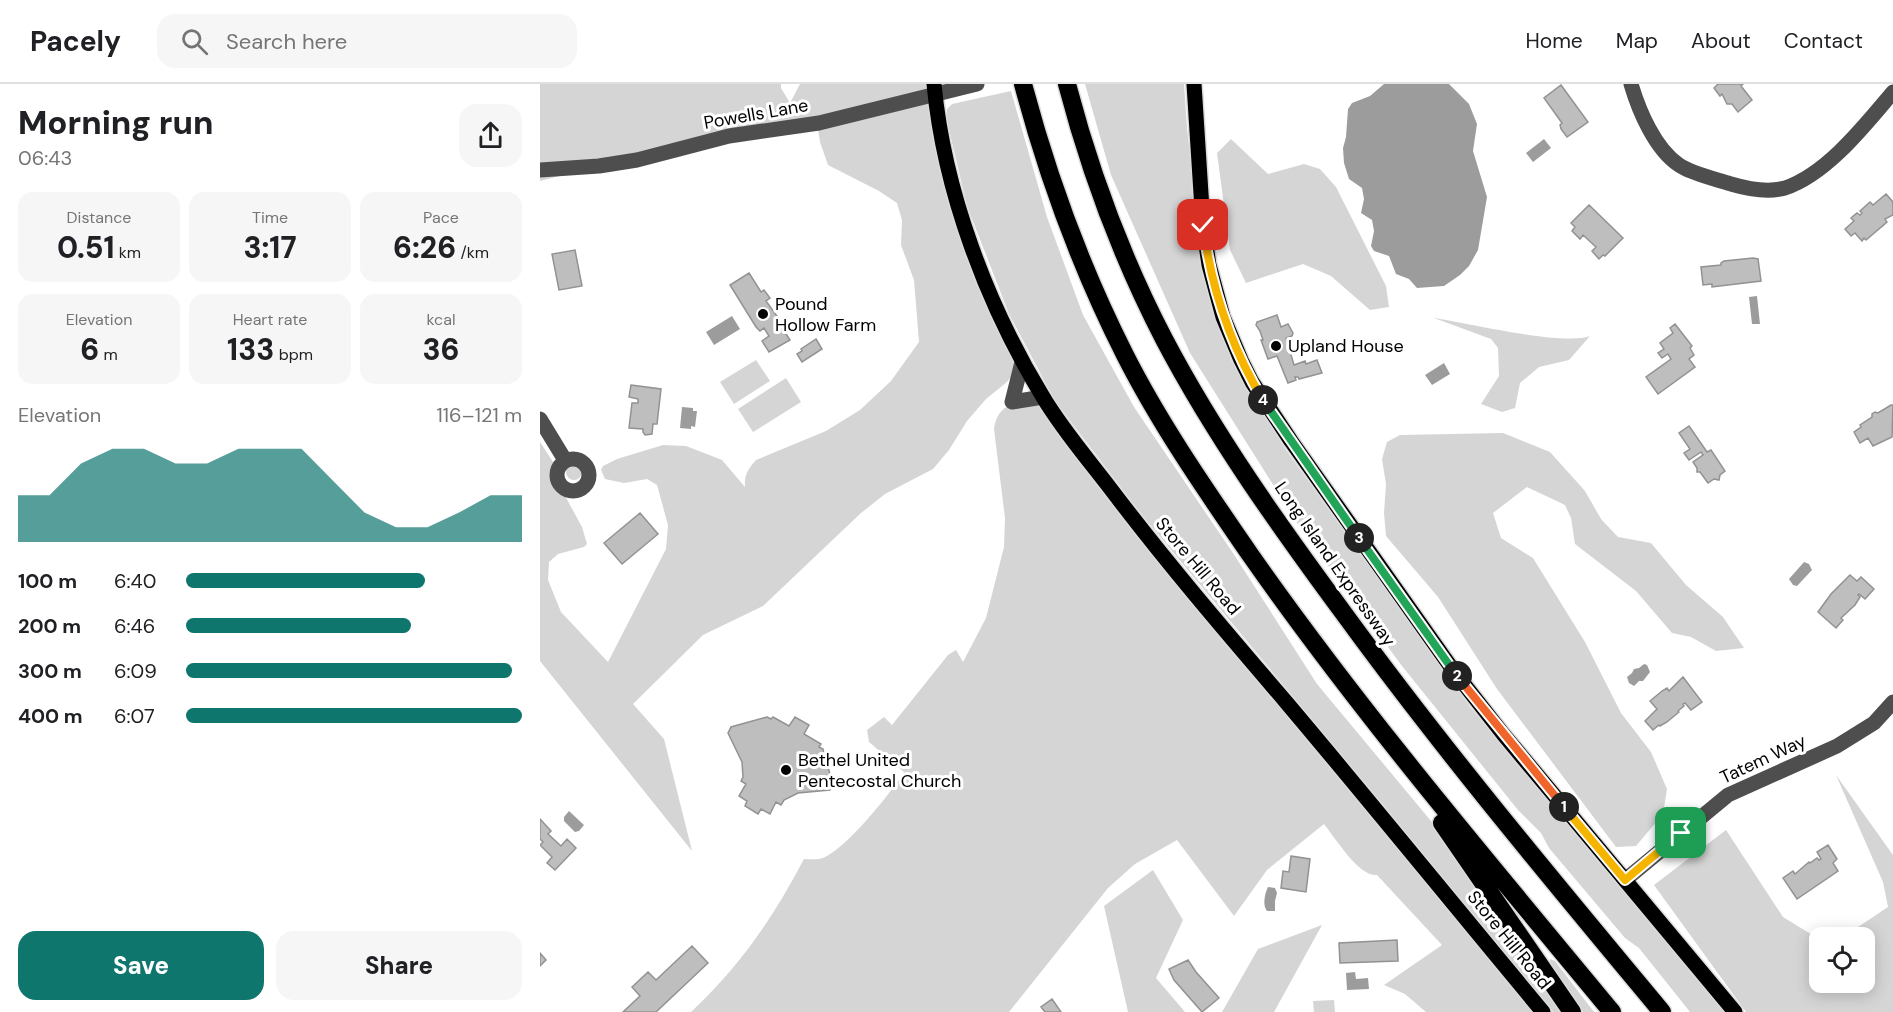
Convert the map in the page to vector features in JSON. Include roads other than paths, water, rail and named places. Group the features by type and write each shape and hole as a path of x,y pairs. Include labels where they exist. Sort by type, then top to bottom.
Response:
{"highway":[{"path":"1023,84 1040,148 1063,215 1090,282 1126,357 1170,434 1281,599 1345,684 1418,777 1612,1012"},
{"name":"Long Island Expressway","path":"1067,84 1081,138 1130,268 1164,339 1207,414 1311,568 1382,666 1458,765 1662,1012"},
{"path":"1345,684 1572,1012"}],"main road":[{"path":"1194,84 1203,225 1209,265 1223,318 1252,382 1285,434 1453,670 1503,734 1735,1012"},
{"name":"Store Hill Road","path":"934,89 936,116 959,207 987,286 1005,328 1043,397 1080,449 1178,575 1376,809 1543,1012"}],"street":[{"name":"Powells Lane","path":"540,170 599,166 637,160 729,136 819,123 934,89 977,84"},
{"path":"1631,84 1641,114 1650,131 1680,166 1752,190 1784,188 1831,161 1893,92"},
{"path":"1022,362 1012,402 1043,397"},
{"path":"540,419 565,460"},
{"name":"Tatem Way","path":"1625,880 1728,795 1837,746 1874,723 1893,702"}],"place":[{"name":"Pound Hollow Farm","path":"763,314"},
{"name":"Upland House","path":"1276,346"},
{"name":"Bethel United Pentecostal Church","path":"786,770"}]}
